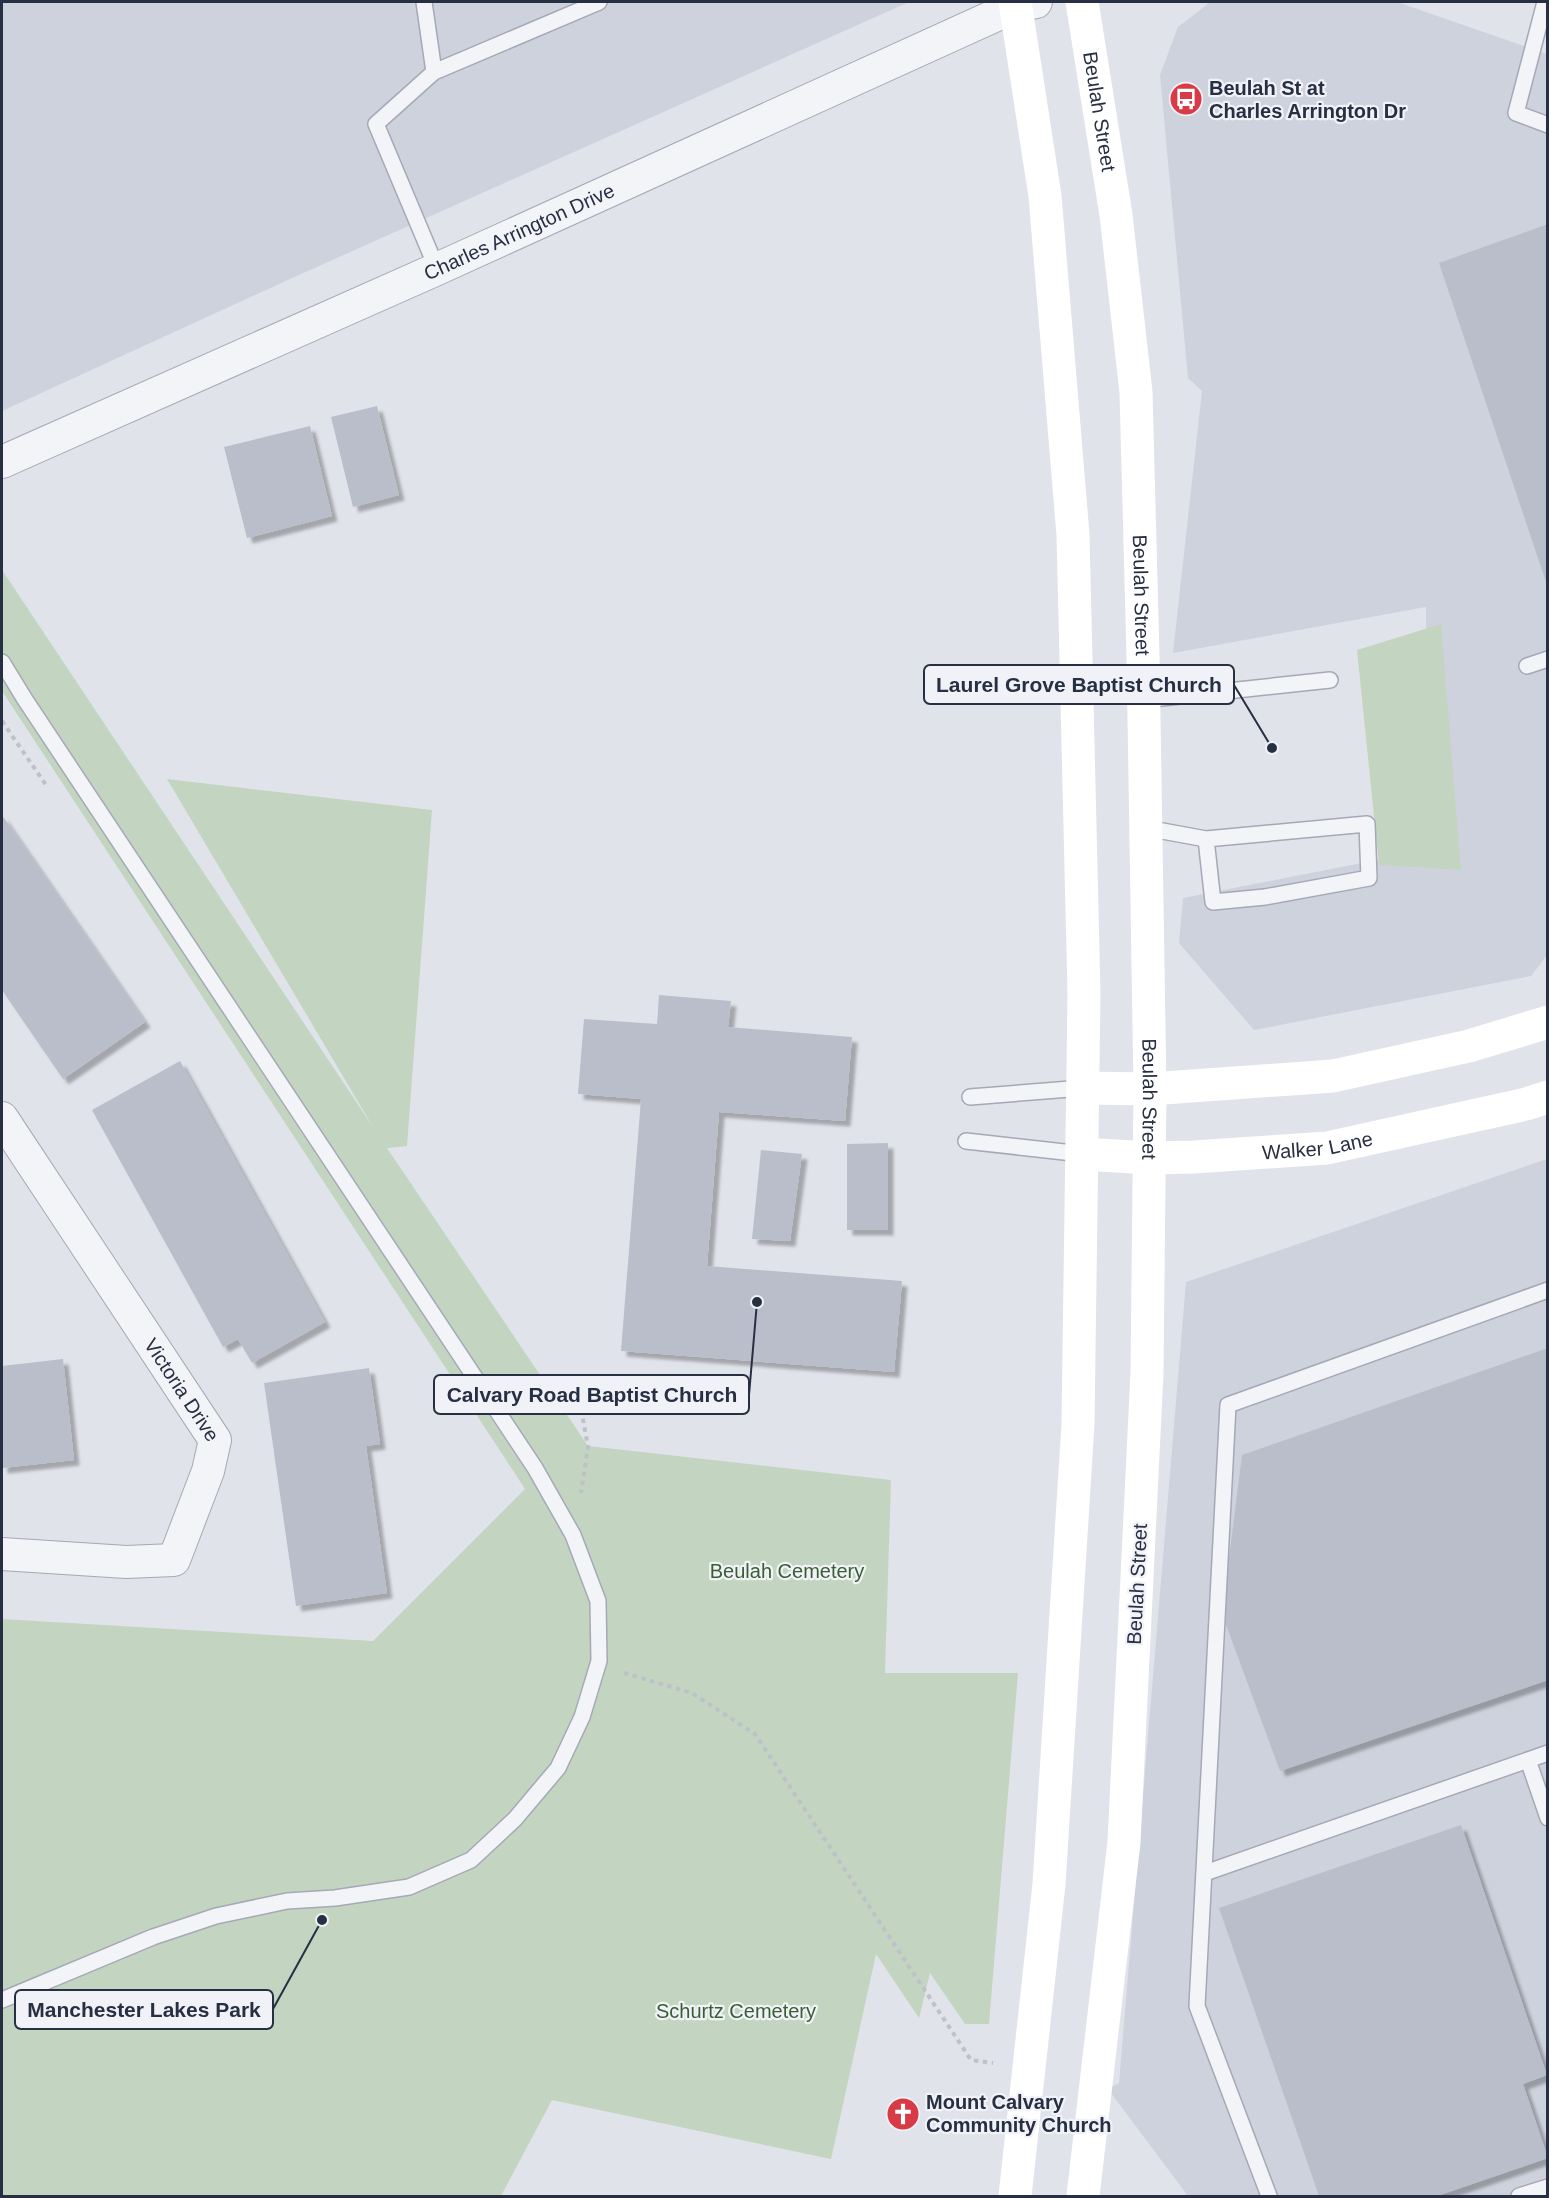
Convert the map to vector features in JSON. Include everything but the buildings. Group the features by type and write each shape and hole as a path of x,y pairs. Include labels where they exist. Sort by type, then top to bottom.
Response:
{"main road":[{"name":"Beulah Street","path":"1082,2 1116,215 1136,392 1150,1089 1147,1373 1124,1842 1083,2196"},
{"path":"1016,2196 1049,1884 1078,1424 1084,993 1072,535 1045,196 1022,3"},
{"path":"1083,1088 1150,1089 1333,1076 1469,1046 1548,1022"},
{"name":"Walker Lane","path":"1082,1154 1150,1158 1194,1157 1327,1148 1526,1104 1548,1096"}],"street":[{"name":"Charles Arrington Drive","path":"2,462 437,269 1022,3"},
{"name":"Victoria Drive","path":"2,1118 215,1440 208,1471 174,1560 126,1562 2,1554"}],"lane":[{"path":"424,2 434,72"},
{"path":"437,269 376,124 434,72 599,2"},
{"path":"1545,2 1516,113 1548,125"},
{"path":"1527,666 1548,659"},
{"path":"2,662 30,708 535,1468 573,1535 598,1601 599,1661 582,1717 558,1768 515,1819 471,1860 409,1887 335,1898 287,1901 216,1916 153,1937 2,2000"},
{"path":"1143,700 1330,680"},
{"path":"1146,828 1206,839 1367,824 1369,878 1265,897 1213,902 1206,839"},
{"path":"970,1097 1083,1088"},
{"path":"966,1141 1082,1154"},
{"path":"1269,2196 1197,2006 1228,1405 1548,1290"},
{"path":"1204,1873 1548,1753"},
{"path":"1528,1760 1548,1818"},
{"path":"1520,2196 1548,2187"}],"path":[{"path":"573,1535 588,1447 578,1392"},
{"path":"597,1668 609,1669 692,1693 755,1734 971,2060 997,2063"}],"shaded area":[{"path":"2,2 909,2 290,279 2,411"},
{"path":"1209,3 1400,3 1547,54 1548,954 1531,976 1254,1030 1179,943 1183,898 1428,850 1426,607 1173,653 1202,391 1188,378 1160,75 1178,27"},
{"path":"1547,1159 1547,2196 1188,2196 1108,2089 1119,2083 1186,1282"}],"green space":[{"path":"2,570 373,1127 167,779 432,810 407,1146 387,1148 588,1446 891,1480 885,1673 1018,1673 989,2024 965,2024 930,1973 919,2018 876,1954 831,2159 552,2100 501,2196 2,2196 2,1619 373,1641 525,1489 2,691"},
{"path":"1441,624 1461,870 1379,865 1357,650"}],"place":[{"name":"Beulah St at Charles Arrington Dr","path":"1186,99"},
{"name":"Laurel Grove Baptist Church","path":"1272,748"},
{"name":"Calvary Road Baptist Church","path":"757,1302"},
{"name":"Manchester Lakes Park","path":"322,1920"},
{"name":"Mount Calvary Community Church","path":"903,2114"}],"park label":[{"name":"Beulah Cemetery","path":"787,1571"},
{"name":"Schurtz Cemetery","path":"736,2011"}]}
